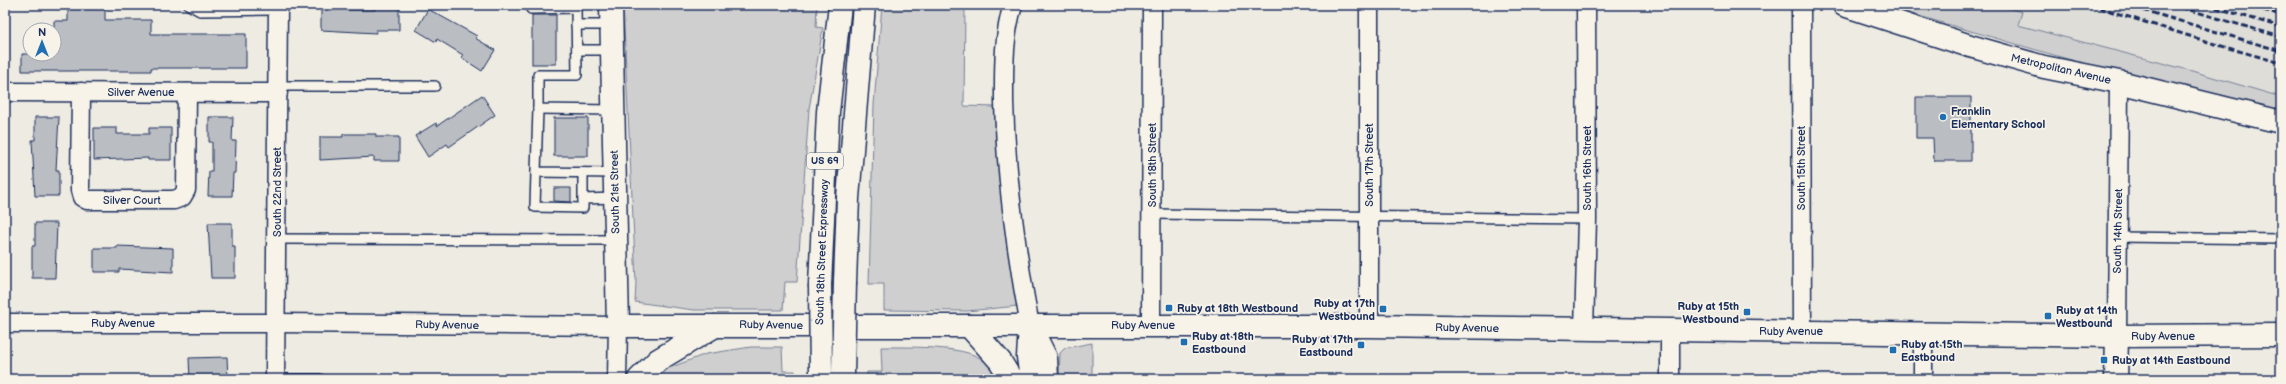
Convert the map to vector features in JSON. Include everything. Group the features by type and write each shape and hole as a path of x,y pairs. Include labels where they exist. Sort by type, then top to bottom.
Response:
{"main road":[{"name":"South 18th Street Expressway","path":"821,377 820,285 828,112 840,5"},
{"name":"US 69","path":"843,377 848,198 864,5"},
{"name":"Metropolitan Avenue","path":"1844,5 1970,46 2044,67 2119,82 2281,122"},
{"name":"South 21st Street","path":"611,15 618,326"},
{"path":"639,379 658,360 718,325"},
{"name":"Ruby Avenue","path":"618,326 1369,326 1670,331 1802,330 2117,336 2281,335"},
{"path":"969,326 1000,361 1011,379"},
{"path":"1030,326 1028,357 1031,379"},
{"path":"1030,326 1046,358 1048,379"},
{"name":"South 14th Street","path":"2116,379 2117,336"}],"street":[{"path":"1012,5 1008,20 1004,52 1005,146 1018,262 1030,326"},
{"name":"South 18th Street","path":"1151,325 1152,5"},
{"name":"South 17th Street","path":"1369,5 1369,326"},
{"name":"South 16th Street","path":"1584,330 1587,219 1586,5"},
{"name":"South 15th Street","path":"1801,5 1802,330"},
{"name":"South 22nd Street","path":"277,379 276,239 278,8"},
{"name":"South 14th Street","path":"2117,336 2119,82"},
{"name":"Silver Avenue","path":"5,92 187,93 278,89"},
{"name":"Silver Court","path":"81,92 80,190 82,197 87,200 174,200 182,197 186,190 187,93"},
{"name":"Ruby Avenue","path":"5,323 276,323 618,326"},
{"name":"South 21st Street","path":"617,379 618,326"},
{"path":"1670,331 1670,379"},
{"path":"1923,333 1923,379"}],"lane":[{"path":"189,5 200,11 278,8"},
{"path":"531,5 531,9 575,7 577,75 538,75 535,207 583,208 583,173"},
{"path":"576,25 611,15"},
{"path":"576,50 612,50"},
{"path":"278,89 435,86"},
{"path":"538,109 613,110"},
{"path":"536,172 615,173"},
{"path":"583,199 615,198"},
{"path":"1152,214 1587,219"},
{"path":"2118,237 2281,239"},
{"path":"276,239 616,240"},
{"path":"277,379 320,379"}],"shaded area":[{"path":"623,5 817,5 816,27 823,28 809,109 797,282 785,282 783,310 694,310 635,302 636,282"},
{"path":"882,5 965,5 964,106 995,107 1018,306 967,311 884,310 884,284 869,284 874,104"},
{"path":"1881,5 1998,5 2022,12 2018,25 2192,71 2281,97 2281,116 2199,97"},
{"path":"1962,5 2281,5 2281,97 2192,71 2018,25"},
{"path":"1092,343 1092,379 1059,379 1060,353 1065,348"},
{"path":"751,347 782,347 783,371 795,371 795,379 651,379 661,367 664,370 706,354"},
{"path":"881,347 956,350 984,360 1001,379 867,379 867,372 882,372"}],"building":[{"path":"68,5 105,5 105,20 151,20 151,34 246,34 246,68 151,68 151,71 22,71 22,62 62,62 62,22 54,21 68,21"},
{"path":"321,6 346,6 346,10 375,10 375,7 399,7 399,30 376,30 376,33 321,30"},
{"path":"428,9 477,36 475,38 495,50 482,71 462,58 463,55 437,39 436,42 416,30"},
{"path":"532,15 556,15 556,64 532,64"},
{"path":"482,95 495,115 449,147 447,144 428,157 415,136 436,123 437,126"},
{"name":"Franklin Elementary School","path":"1916,97 1971,97 1971,161 1934,161 1933,138 1916,138"},
{"path":"35,117 59,117 56,170 59,170 59,196 35,196 32,140 35,140"},
{"path":"209,117 233,117 232,141 236,141 235,173 233,173 232,196 208,196 209,171 212,171 212,142 209,142"},
{"path":"554,118 588,118 588,156 554,156"},
{"path":"94,128 117,128 117,134 149,134 149,128 171,128 171,160 148,160 148,158 94,160"},
{"path":"343,134 376,134 376,137 399,137 399,161 374,161 374,157 320,160 320,137 343,137"},
{"path":"554,188 571,188 571,202 554,201"},
{"path":"35,223 57,223 55,278 32,278 32,246 35,246"},
{"path":"208,223 232,223 232,246 235,246 235,278 211,278"},
{"path":"117,246 173,248 173,272 119,269 119,272 94,272 94,248 117,248"},
{"path":"227,357 228,379 190,379 189,358"}],"railway":[{"path":"2091,5 2281,63"},
{"path":"2126,5 2281,51"},
{"path":"2173,5 2281,37"},
{"path":"2207,5 2281,27"},
{"path":"2246,5 2281,15"}],"place":[{"name":"Franklin Elementary School","path":"1943,117"},
{"name":"Ruby at 18th Westbound","path":"1169,308"},
{"name":"Ruby at 17th Westbound","path":"1383,309"},
{"name":"Ruby at 15th Westbound","path":"1747,312"},
{"name":"Ruby at 14th Westbound","path":"2048,316"},
{"name":"Ruby at 18th Eastbound","path":"1184,342"},
{"name":"Ruby at 17th Eastbound","path":"1361,345"},
{"name":"Ruby at 15th Eastbound","path":"1893,350"},
{"name":"Ruby at 14th Eastbound","path":"2104,360"}]}
